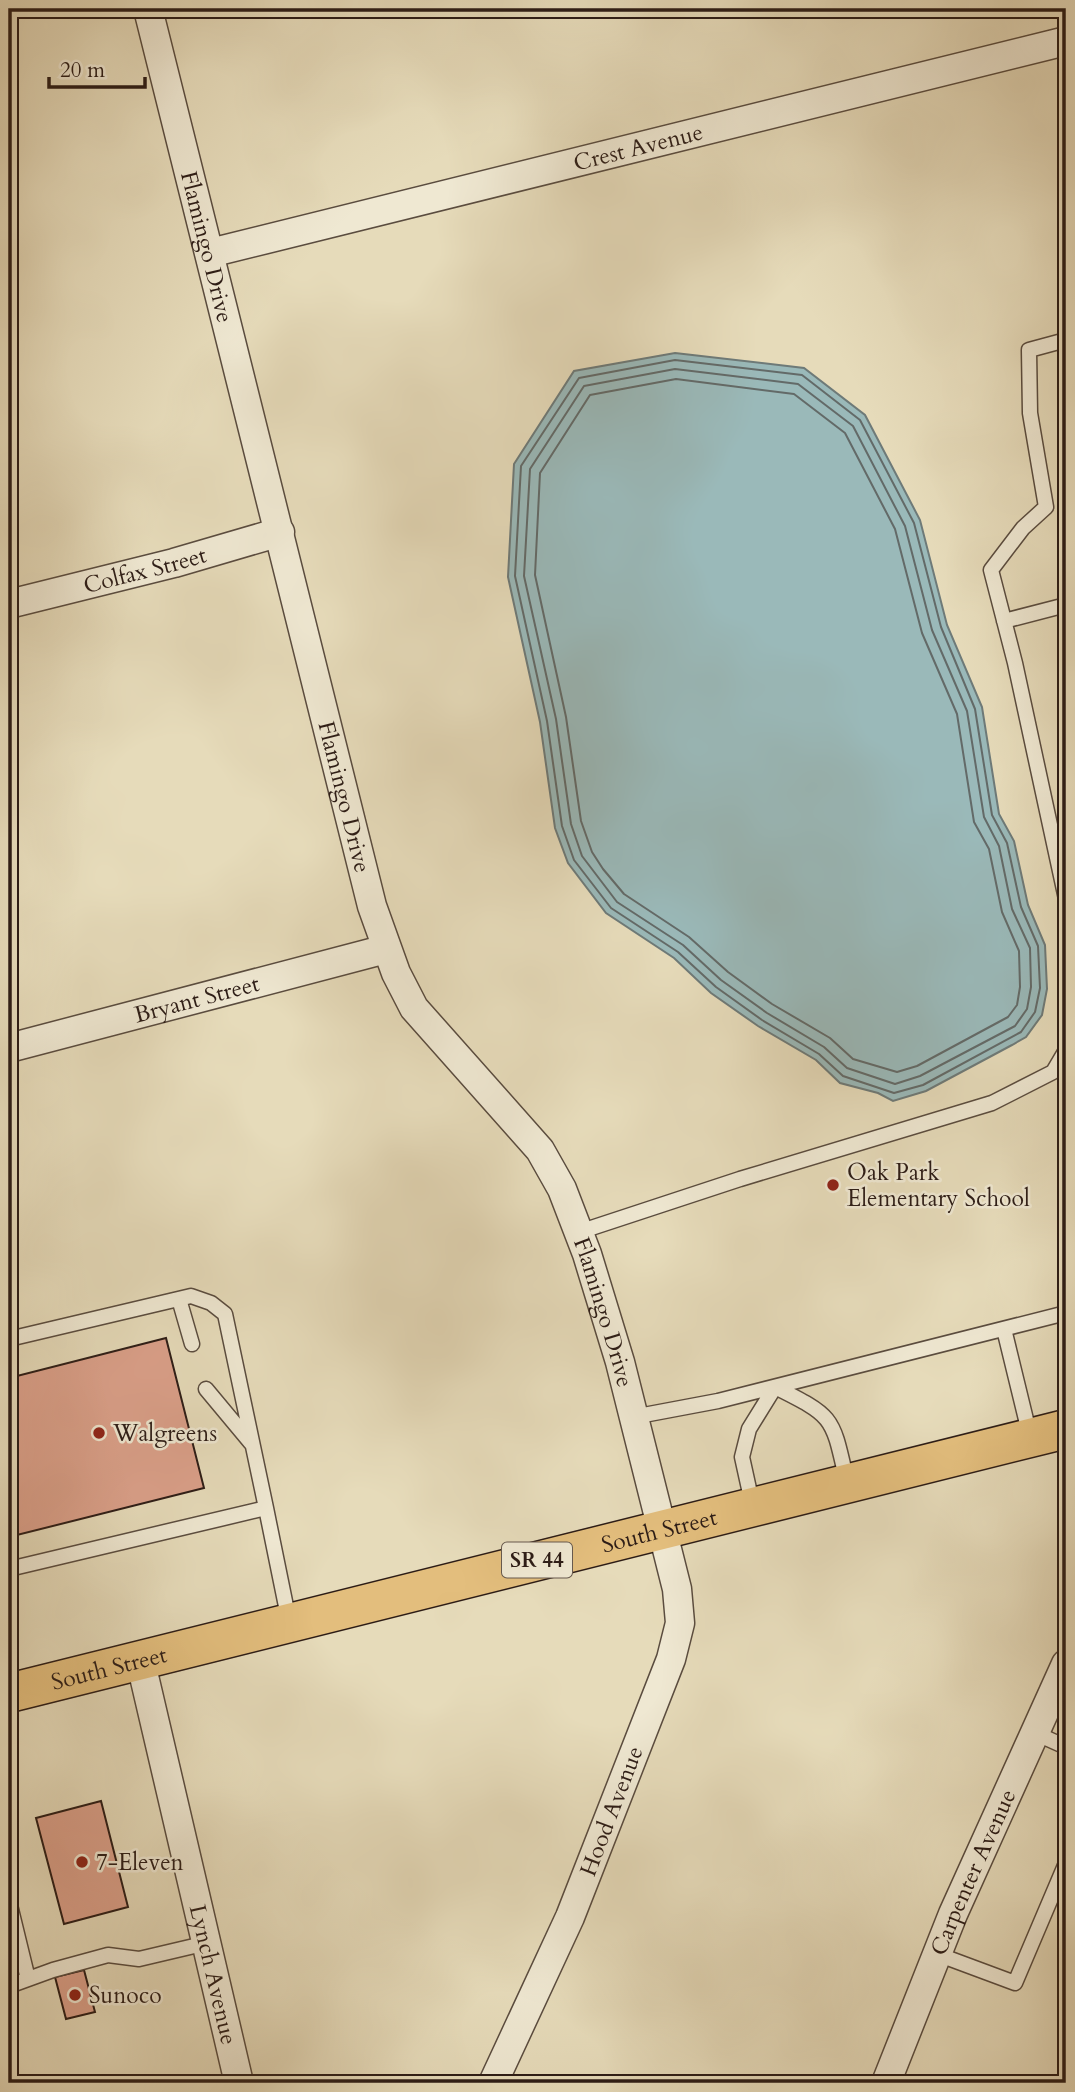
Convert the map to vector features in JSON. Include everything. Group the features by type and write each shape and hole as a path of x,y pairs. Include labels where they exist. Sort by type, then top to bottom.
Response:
{"main road":[{"name":"South Street","path":"9,1693 1048,1433"}],"street":[{"name":"Flamingo Drive","path":"148,9 372,906 386,949 414,1008 540,1150 562,1189 579,1233 620,1362 660,1530"},
{"name":"Crest Avenue","path":"210,253 1066,41"},
{"name":"Colfax Street","path":"9,604 174,563 280,532"},
{"name":"Bryant Street","path":"9,1048 386,949"},
{"name":"Hood Avenue","path":"493,2083 570,1917 671,1659 680,1623 677,1589 660,1530"},
{"name":"Lynch Avenue","path":"140,1660 239,2083"},
{"name":"Carpenter Avenue","path":"886,2083 937,1954 1066,1664"}],"lane":[{"path":"1066,340 1029,351 1030,413 1046,507 1023,528 991,570 1066,899"},
{"path":"1004,621 1066,606"},
{"path":"579,1233 740,1179 992,1103 1053,1072 1066,1050"},
{"path":"9,1339 191,1296 211,1303 225,1314 289,1622"},
{"path":"179,1299 192,1344"},
{"path":"633,1417 775,1387 1066,1313"},
{"path":"1004,1329 1048,1433"},
{"path":"775,1387 820,1410 828,1420 835,1430 848,1483"},
{"path":"753,1507 742,1457 749,1429 775,1387"},
{"path":"205,1389 254,1447"},
{"path":"9,1569 266,1508"},
{"path":"1035,1733 1066,1747"},
{"path":"937,1954 1015,1983 1066,1863"},
{"path":"9,1901 28,1979"},
{"path":"9,1986 108,1955 139,1959 207,1943"}],"water":[{"path":"675,353 804,368 865,415 920,520 947,625 982,707 999,814 1014,841 1028,905 1045,945 1047,989 1042,1015 1026,1037 926,1091 893,1101 878,1093 840,1083 816,1060 758,1026 711,993 674,958 606,913 568,863 555,828 540,722 508,577 514,464 574,371"}],"building":[{"name":"Walgreens","path":"166,1338 204,1488 9,1537 9,1378"},
{"name":"7-Eleven","path":"101,1801 128,1907 64,1924 36,1818"},
{"name":"Sunoco","path":"84,1970 95,2012 66,2019 55,1977"}],"place":[{"name":"Oak Park Elementary School","path":"833,1185"},
{"name":"Walgreens","path":"99,1433"},
{"name":"7-Eleven","path":"82,1862"},
{"name":"Sunoco","path":"75,1995"}]}
